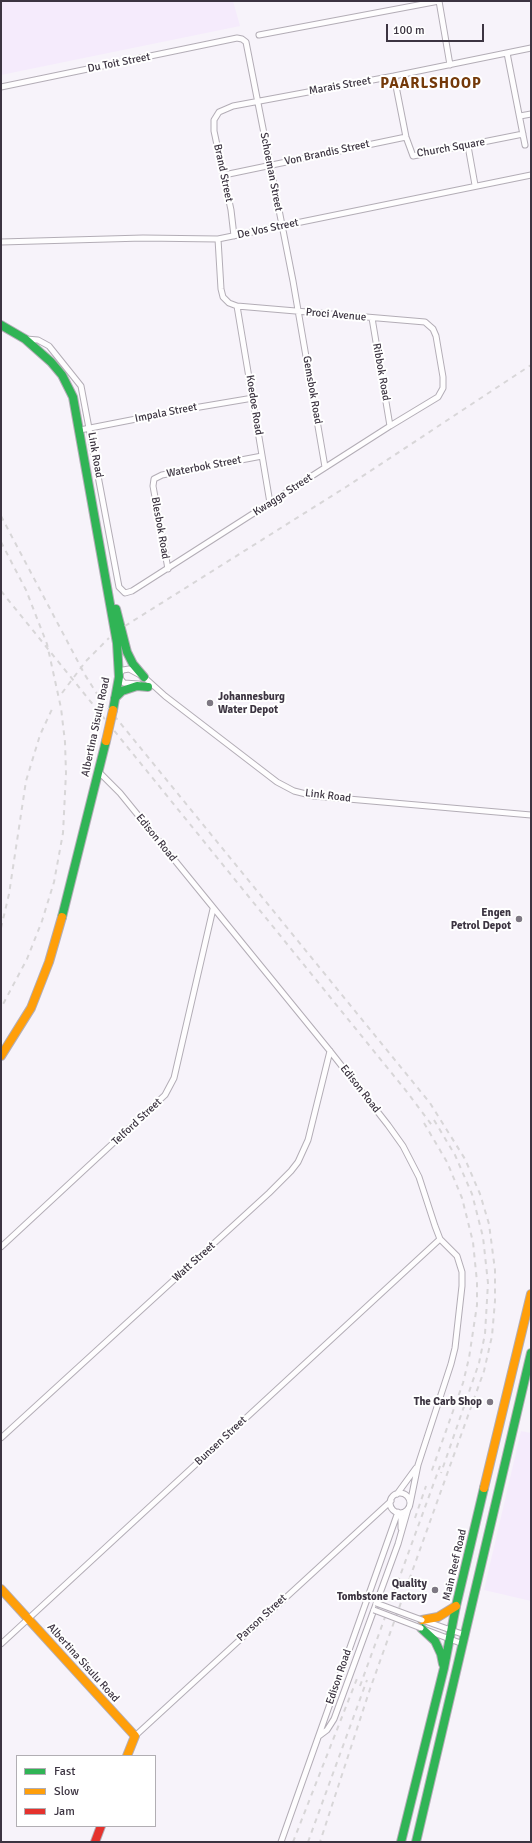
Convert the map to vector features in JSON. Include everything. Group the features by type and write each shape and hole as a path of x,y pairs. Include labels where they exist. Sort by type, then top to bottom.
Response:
{"main road":[{"name":"Albertina Sisulu Road","path":"1,325 25,339 51,362 62,375 73,397 80,430 116,643 119,676 106,741 65,908 49,962 31,1008 1,1056"},
{"path":"103,571 116,609 127,652 133,664 144,677"},
{"path":"115,698 122,691 137,686 148,687"},
{"name":"Main Reef Road","path":"401,1842 444,1668 456,1606 531,1294"},
{"path":"416,1842 531,1353"},
{"path":"496,1440 510,1443"},
{"name":"Albertina Sisulu Road","path":"1,1589 135,1736"},
{"path":"444,1668 441,1654 435,1641 422,1624 438,1617 456,1606"},
{"path":"127,1755 135,1736"},
{"path":"95,1842 101,1827"}],"street":[{"path":"259,35 439,1 450,65"},
{"name":"Du Toit Street","path":"1,87 237,38"},
{"name":"Schoeman Street","path":"237,38 243,39 247,44 298,312"},
{"name":"Marais Street","path":"219,112 233,106 394,76 531,48"},
{"path":"508,53 526,146"},
{"name":"Church Square","path":"394,76 406,137 411,154 414,156 523,134"},
{"name":"Brand Street","path":"219,112 213,124 224,175 234,236"},
{"path":"520,116 531,114"},
{"name":"Von Brandis Street","path":"224,175 406,137"},
{"path":"468,146 476,185"},
{"name":"De Vos Street","path":"1,242 143,238 218,239 476,185 531,175"},
{"name":"Proci Avenue","path":"218,239 220,289 223,297 229,303 237,306 298,312 425,322 433,329 436,336 444,382 442,392 438,397"},
{"name":"Koedoe Road","path":"237,306 270,504"},
{"name":"Gemsbok Road","path":"298,312 325,467"},
{"name":"Ribbok Road","path":"372,318 390,426"},
{"name":"Link Road","path":"25,339 38,340 49,346 74,376 83,393 119,587 122,592 128,592"},
{"name":"Kwagga Street","path":"128,592 168,569 325,467 438,397"},
{"name":"Impala Street","path":"80,430 253,398"},
{"name":"Waterbok Street","path":"153,486 154,479 162,475 262,456"},
{"name":"Blesbok Road","path":"153,486 168,569"},
{"name":"Link Road","path":"119,676 123,670 129,669 144,677 165,696 277,782 294,791 314,796 531,815"},
{"path":"119,676 124,683 136,683 148,687 165,696"},
{"name":"Edison Road","path":"98,772 120,793 330,1051 403,1146 419,1177 434,1226 440,1238 455,1253 460,1263 462,1279 461,1307 451,1364 418,1465 410,1504"},
{"name":"Telford Street","path":"1,1247 165,1095 174,1078 213,909"},
{"name":"Watt Street","path":"1,1438 264,1199 291,1171 298,1162 308,1140 330,1051"},
{"name":"Bunsen Street","path":"1,1644 440,1238"},
{"name":"Edison Road","path":"397,1494 418,1465"},
{"path":"319,1736 327,1730 334,1719 401,1533 410,1504 406,1495 397,1494 391,1501 397,1512 401,1533"},
{"name":"Parson Street","path":"135,1736 378,1511 391,1501"},
{"path":"378,1511 397,1512 408,1509"},
{"name":"Edison Road","path":"281,1842 397,1512"},
{"path":"376,1603 463,1644"},
{"path":"374,1610 422,1624 452,1630 465,1635"}],"shaded area":[{"path":"1,1 233,1 240,26 1,75"},
{"path":"521,1431 531,1433 531,1601 484,1590"}],"railway":[{"path":"125,626 346,487 531,365"},
{"path":"1,516 85,675 99,697 430,1103 465,1159 480,1194 489,1224 495,1270 495,1301 492,1336 484,1371 370,1689 320,1842"},
{"path":"1,542 26,590 47,644 61,708 65,742 66,773 63,833 54,882 42,921 27,959 1,1008"},
{"path":"1,591 407,1092 434,1128"},
{"path":"62,693 86,661 109,638"},
{"path":"1,928 9,894 26,781 40,735 53,707"},
{"path":"434,1120 455,1155 472,1194 483,1237 488,1283 485,1334 479,1363 441,1473"},
{"path":"424,1123 447,1162 462,1198 473,1242 477,1282 477,1305 469,1358 463,1383 431,1473"},
{"path":"360,1686 440,1466"},
{"path":"415,1518 426,1486"},
{"path":"293,1842 358,1676"},
{"path":"308,1842 367,1680"}],"traffic: fast":[{"path":"1,325 25,339 51,362 62,375 73,397 117,643 119,677 113,710"},
{"path":"116,609 127,652 133,664 144,677"},
{"path":"115,698 122,691 137,686 148,687"},
{"path":"62,917 106,741"},
{"path":"416,1842 531,1353"},
{"path":"401,1842 444,1668 456,1606 484,1488"},
{"path":"421,1628 435,1641 441,1654 443,1664"}],"traffic: slow":[{"path":"106,741 113,710"},
{"path":"1,1056 31,1008 49,962 62,917"},
{"path":"484,1488 531,1294"},
{"path":"1,1589 135,1736 127,1755"},
{"path":"422,1620 438,1617 456,1606"}],"traffic: jam":[{"path":"95,1842 101,1827"}],"place":[{"name":"Johannesburg Water Depot","path":"210,703"},
{"name":"Engen Petrol Depot","path":"519,919"},
{"name":"The Carb Shop","path":"490,1402"},
{"name":"Quality Tombstone Factory","path":"435,1590"}],"district":[{"name":"PAARLSHOOP","path":"431,84"}]}
